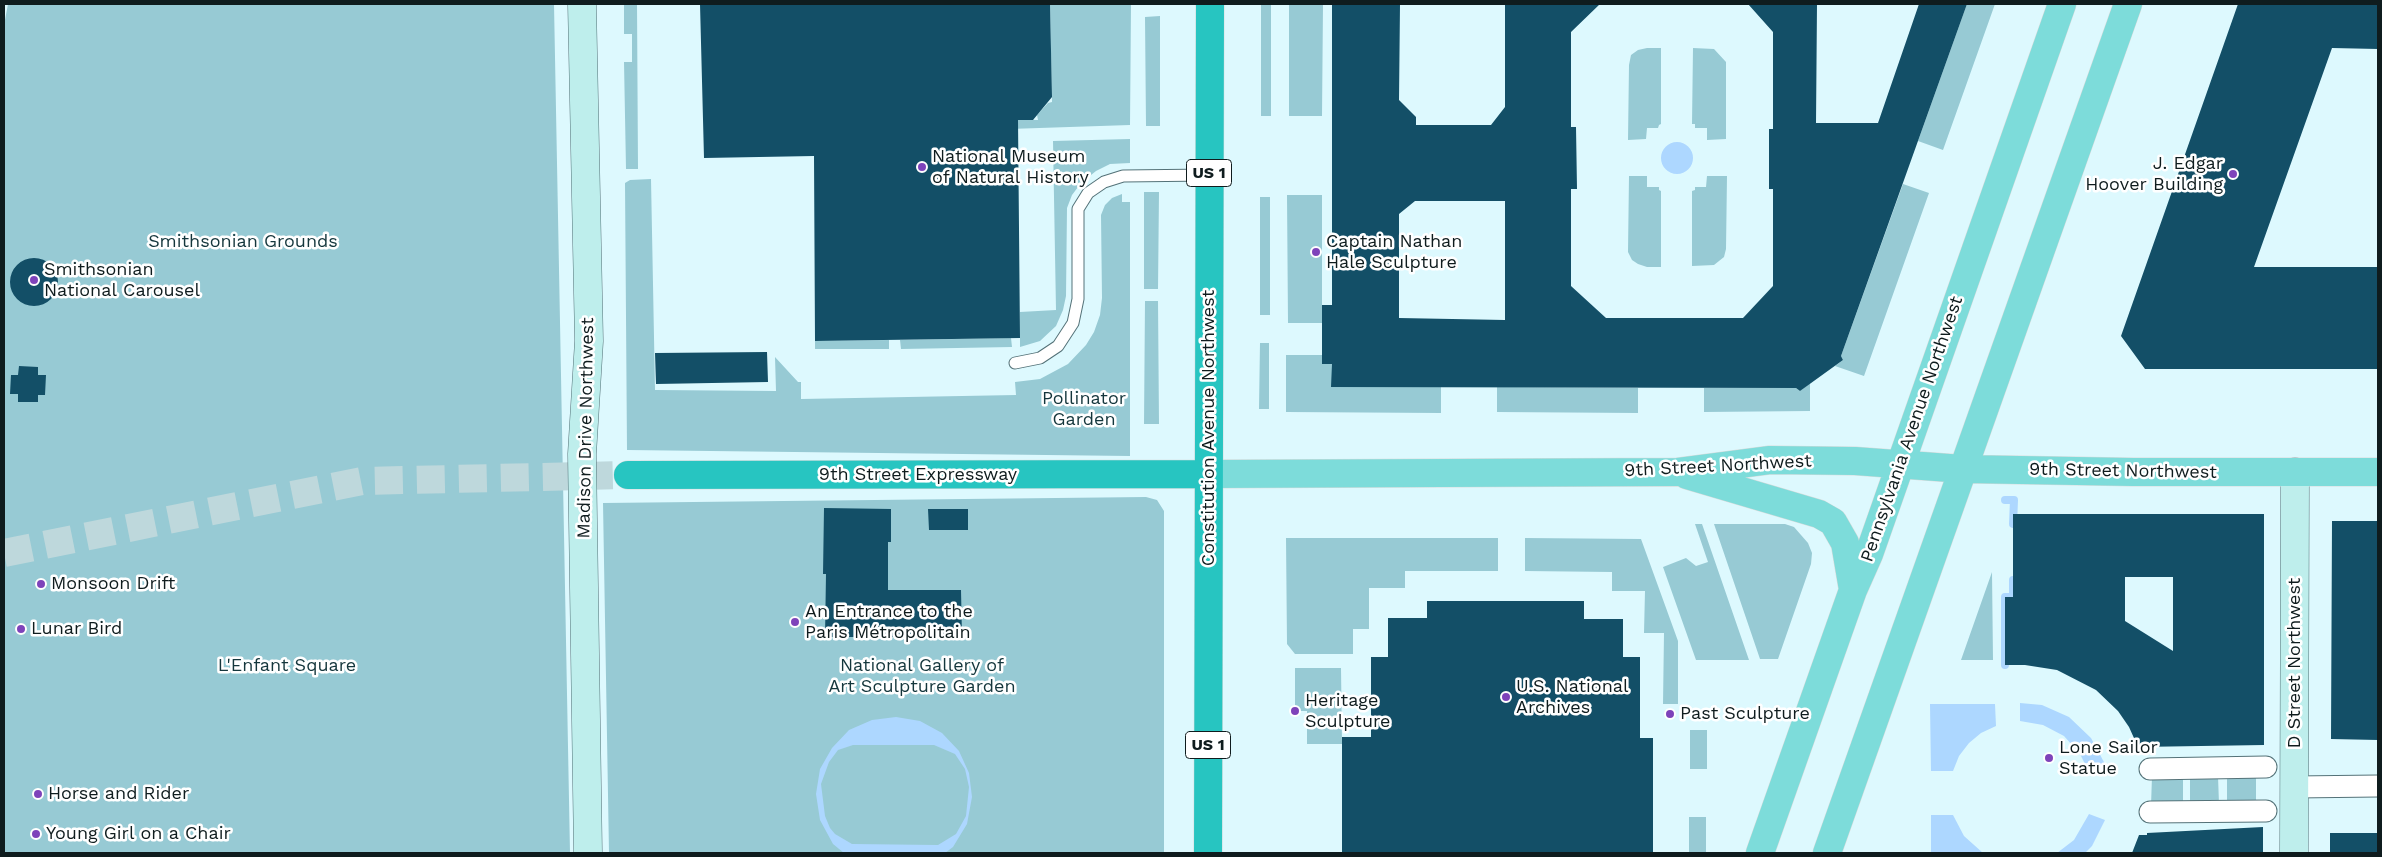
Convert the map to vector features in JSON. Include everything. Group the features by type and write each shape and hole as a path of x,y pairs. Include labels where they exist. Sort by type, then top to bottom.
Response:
{"highway":[{"name":"Constitution Avenue Northwest","path":"1208,853 1210,4"},
{"name":"9th Street Expressway","path":"628,475 1208,474"}],"main road":[{"name":"Pennsylvania Avenue Northwest","path":"1760,853 1854,590 1869,554 2062,4"},
{"path":"1827,853 2128,4"},
{"name":"9th Street Northwest","path":"1208,474 1678,472 1770,460 1855,461 1963,469 2378,472"},
{"path":"1678,472 1819,514 1833,522 1846,543 1854,590"}],"street":[{"name":"Madison Drive Northwest","path":"582,4 589,341 582,454 588,853"},
{"name":"D Street Northwest","path":"2294,853 2295,472"},
{"path":"2150,769 2266,767"},
{"path":"2295,787 2378,786"},
{"path":"2150,812 2266,811"}],"lane":[{"path":"1015,363 1040,358 1058,346 1073,323 1078,299 1078,209 1088,193 1104,182 1123,176 1209,175"}],"green space":[{"path":"8,4 554,4 570,853 4,853 4,25"},
{"path":"624,4 637,4 638,169 626,169 624,62 632,62 632,34 624,34"},
{"path":"1050,4 1131,4 1130,125 1009,129 1008,119 1038,120 1037,115 1048,103 1052,102"},
{"path":"1261,4 1271,4 1271,116 1261,116"},
{"path":"1289,4 1323,4 1322,116 1289,116"},
{"path":"1967,4 1995,4 1943,150 1918,141"},
{"path":"1160,16 1160,126 1146,126 1145,17"},
{"path":"1661,48 1661,124 1658,128 1647,128 1646,139 1628,140 1629,65 1631,55 1638,50"},
{"path":"1693,48 1714,49 1726,62 1726,139 1707,140 1707,128 1695,128 1695,124 1692,124"},
{"path":"1130,139 1130,163 1110,164 1096,171 1081,183 1072,195 1067,208 1066,296 1063,310 1056,326 1040,341 1020,347 1020,312 1056,310 1053,141"},
{"path":"1629,176 1647,176 1647,187 1659,187 1661,191 1661,267 1647,267 1638,264 1632,260 1628,252"},
{"path":"1707,176 1727,176 1726,249 1724,257 1714,265 1692,266 1692,191 1695,190 1695,187 1706,187"},
{"name":"Pollinator Garden","path":"651,179 655,390 776,391 775,357 798,382 801,382 801,399 1016,395 1015,382 1040,379 1068,364 1086,345 1094,332 1100,315 1102,298 1101,215 1105,205 1112,198 1122,194 1122,202 1130,202 1130,456 627,450 625,183 630,180"},
{"path":"1903,184 1929,193 1864,376 1835,366 1843,360 1841,356"},
{"path":"1144,192 1159,192 1158,289 1144,289"},
{"path":"1287,195 1322,195 1322,323 1288,323"},
{"path":"1260,197 1270,197 1270,315 1260,315"},
{"path":"1145,301 1158,301 1159,424 1144,424"},
{"path":"1011,338 1012,347 901,349 900,340"},
{"path":"889,340 889,349 815,349 815,341"},
{"path":"1260,343 1269,343 1269,409 1259,409"},
{"path":"1286,355 1322,355 1322,364 1332,364 1332,387 1441,387 1441,413 1286,412"},
{"path":"1810,383 1810,411 1704,412 1704,388 1796,388 1800,391"},
{"path":"1497,387 1638,388 1638,413 1497,412"},
{"name":"National Gallery of Art Sculpture Garden","path":"1146,497 1157,500 1164,511 1164,853 609,853 603,503"},
{"path":"1695,524 1702,524 1749,660 1696,660 1663,567 1686,558 1696,566 1708,562"},
{"path":"1714,524 1785,524 1794,527 1808,543 1812,553 1811,564 1778,659 1760,659"},
{"path":"1286,538 1498,538 1498,571 1405,571 1405,588 1369,588 1369,629 1353,629 1353,654 1295,654 1287,644"},
{"path":"1525,538 1641,539 1678,641 1678,704 1663,704 1664,633 1644,633 1645,591 1612,591 1612,572 1525,571"},
{"path":"1992,572 1993,660 1961,660"},
{"path":"1295,668 1341,668 1342,744 1307,744 1307,711 1295,711"},
{"path":"1690,730 1707,730 1707,769 1690,769"},
{"path":"2256,775 2256,803 2227,804 2227,776"},
{"path":"2152,776 2183,776 2183,805 2151,806"},
{"path":"2218,776 2219,804 2190,804 2190,777"},
{"path":"1689,817 1706,817 1706,853 1689,853"}],"shaded area":[{"path":"1677,142 1683,143 1688,147 1692,152 1692,164 1688,169 1683,173 1677,174 1671,173 1666,169 1662,164 1661,158 1662,152 1666,147 1671,143"},
{"path":"2020,703 2042,705 2069,717 2091,738 2105,764 2088,770 2080,754 2064,736 2043,725 2020,721"},
{"path":"1930,704 1995,704 1996,726 1981,733 1969,743 1959,756 1953,771 1931,771"},
{"path":"896,717 920,721 942,733 959,751 969,773 972,797 967,824 953,847 945,853 844,853 833,844 820,820 816,794 820,769 832,748 849,730 872,720","holes":["853,745 934,745 955,754 965,769 969,787 966,816 956,834 938,845 852,844 835,834 825,816 821,784 829,762 838,750"]},
{"path":"2089,814 2105,820 2092,846 2085,853 2057,853 2074,840"},
{"path":"1931,815 1953,815 1964,836 1983,853 1931,853"}],"building":[{"name":"National Museum of Natural History","path":"700,4 1050,4 1052,97 1033,120 1018,120 1020,338 815,341 814,156 704,158"},
{"path":"1332,4 1400,4 1399,100 1416,117 1416,125 1491,125 1505,107 1505,4 1600,4 1571,32 1571,127 1576,127 1577,189 1571,189 1571,286 1606,318 1743,318 1773,286 1773,189 1769,189 1769,129 1773,129 1773,32 1748,4 1817,4 1816,123 1878,123 1919,4 1967,4 1841,356 1843,360 1800,391 1796,388 1331,387 1332,364 1322,364 1322,305 1332,305","holes":["1415,201 1505,201 1505,320 1399,318 1399,214"]},
{"name":"J. Edgar Hoover Building","path":"2238,4 2378,4 2378,49 2332,48 2254,267 2378,267 2378,369 2145,369 2121,336"},
{"name":"Smithsonian National Carousel","path":"29,258 39,258 51,265 58,277 58,287 51,299 39,306 29,306 21,302 14,295 10,287 10,277 14,269 21,262"},
{"path":"767,352 768,382 656,384 655,353"},
{"path":"19,366 38,367 38,375 46,375 45,395 38,395 38,402 18,402 18,394 10,394 11,375 18,375"},
{"path":"824,508 891,509 891,542 888,542 888,590 961,590 962,637 825,637 826,574 823,574"},
{"path":"928,509 968,509 968,530 929,530"},
{"path":"2013,514 2264,514 2264,745 2138,747 2129,727 2118,711 2096,690 2057,670 2025,665 2005,665 2005,597 2013,597","holes":["2125,577 2173,577 2173,651 2125,621"]},
{"path":"2332,521 2378,521 2378,740 2331,739"},
{"name":"U.S. National Archives","path":"1427,601 1584,601 1584,619 1623,619 1623,657 1640,657 1640,738 1653,738 1653,853 1342,853 1342,737 1371,737 1371,657 1388,657 1388,618 1427,618"},
{"path":"2263,827 2263,853 2132,853 2139,835 2147,835 2147,833"},
{"path":"2330,833 2378,833 2378,853 2330,853"}],"waterway":[{"path":"2005,500 2014,500 2013,524"},
{"path":"2005,665 2005,597 2013,597 2013,580"}],"tunnel":[{"path":"4,553 362,481 628,475"}],"place":[{"name":"National Museum of Natural History","path":"922,167"},
{"name":"J. Edgar Hoover Building","path":"2233,174"},
{"name":"Captain Nathan Hale Sculpture","path":"1316,252"},
{"name":"Smithsonian National Carousel","path":"34,280"},
{"name":"Monsoon Drift","path":"41,584"},
{"name":"An Entrance to the Paris Métropolitain","path":"795,622"},
{"name":"Lunar Bird","path":"21,629"},
{"name":"U.S. National Archives","path":"1506,697"},
{"name":"Heritage Sculpture","path":"1295,711"},
{"name":"Past Sculpture","path":"1670,714"},
{"name":"Lone Sailor Statue","path":"2049,758"},
{"name":"Horse and Rider","path":"38,794"},
{"name":"Young Girl on a Chair","path":"36,834"}],"park label":[{"name":"Smithsonian Grounds","path":"243,242"},
{"name":"L'Enfant Square","path":"287,666"}]}
